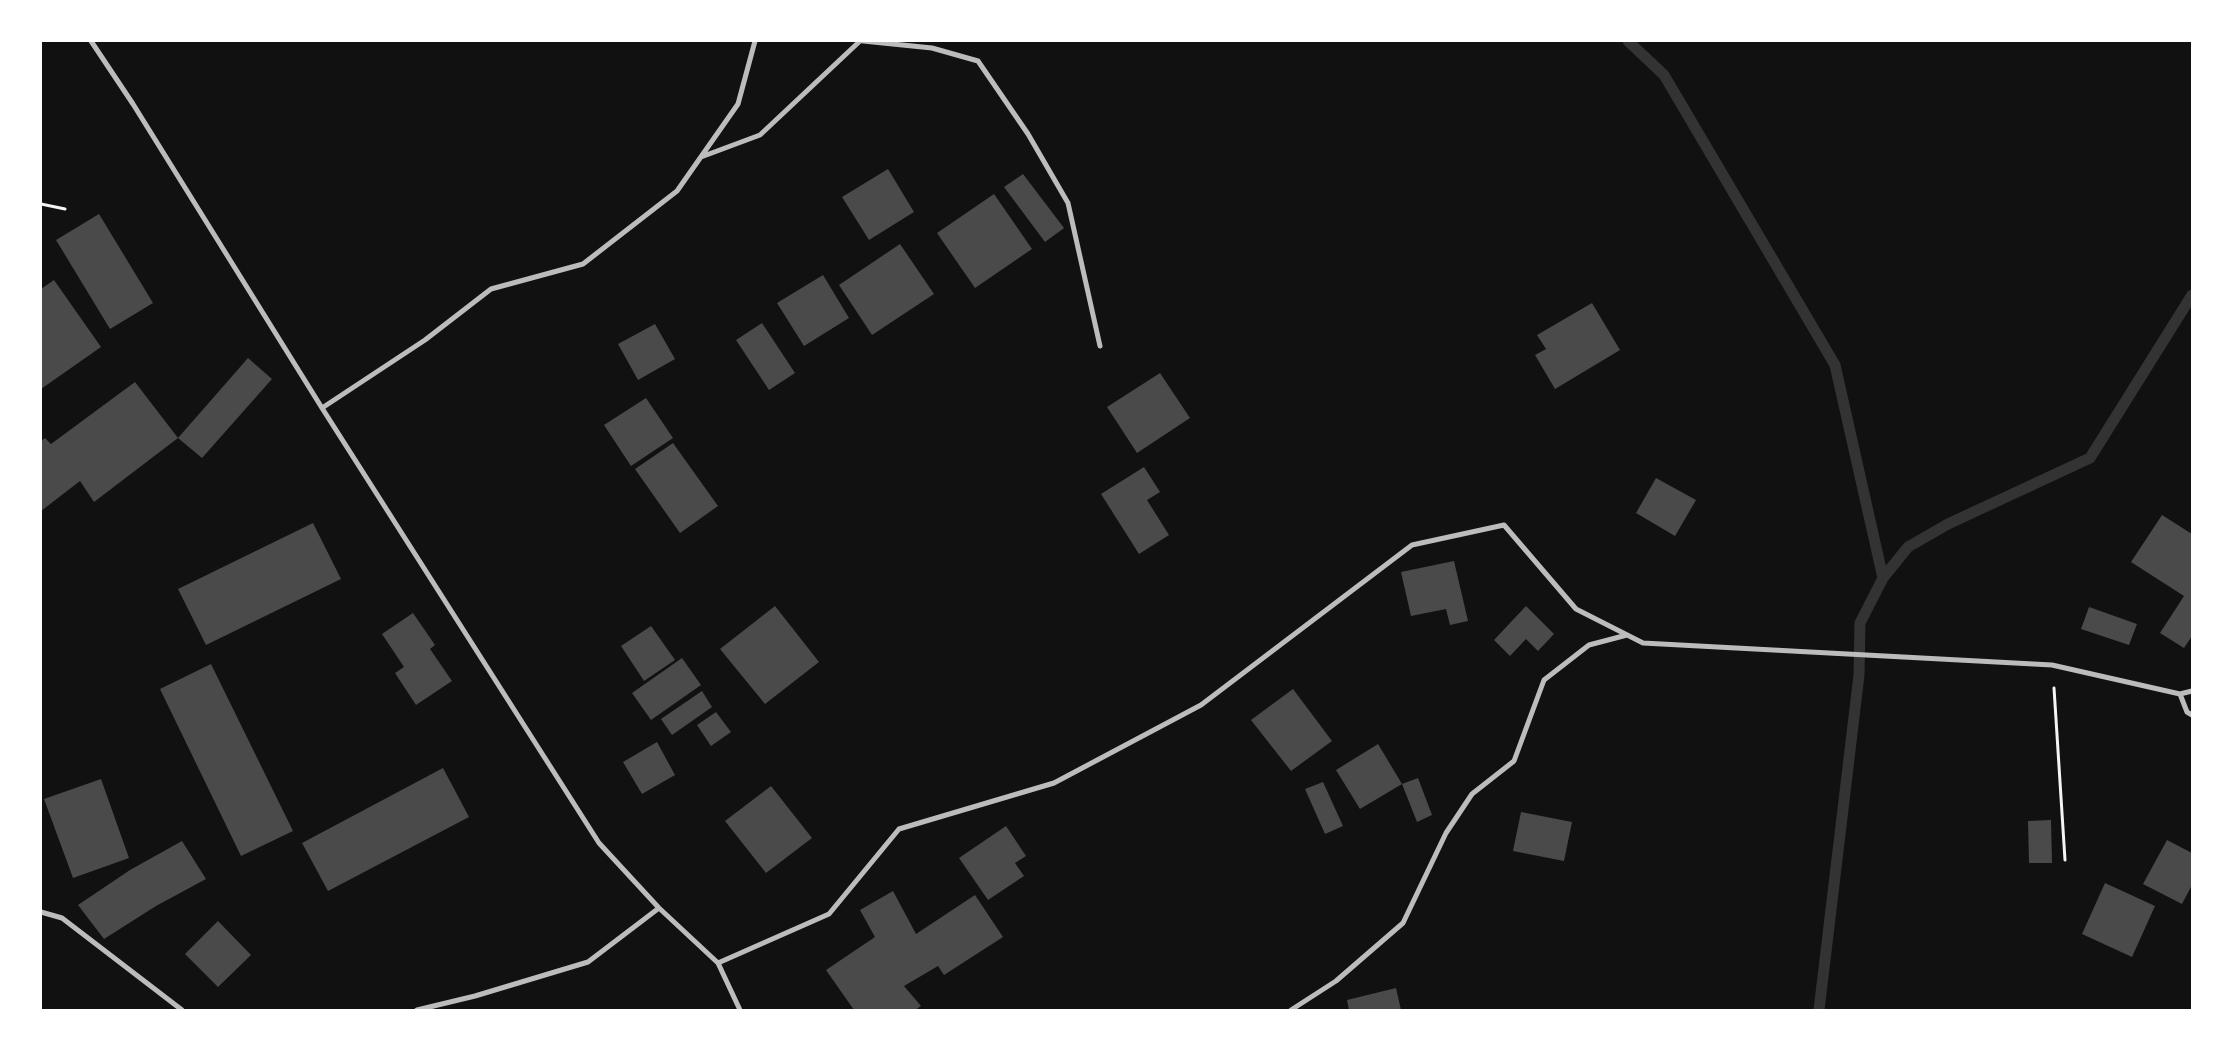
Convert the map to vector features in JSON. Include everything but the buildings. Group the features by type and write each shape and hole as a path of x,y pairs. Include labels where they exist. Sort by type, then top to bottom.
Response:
{"street":[{"path":"91,41 133,104 322,408 599,843 659,908 718,963 740,1010"},
{"path":"322,408 425,340 491,289 583,264 677,191 738,104 755,41"},
{"path":"700,158 760,135 862,41 932,48 978,60 1028,134 1068,203 1100,346"},
{"path":"718,963 829,914 899,829 1054,783 1201,705 1412,544 1504,525 1576,609 1643,643 2052,665 2180,694 2192,691"},
{"path":"1291,1010 1336,981 1402,923 1446,833 1472,794 1514,761 1544,680 1589,645 1627,635"},
{"path":"2180,694 2188,712 2192,714"},
{"path":"417,1010 475,996 588,962 659,908"},
{"path":"41,912 62,918 182,1010"}],"path":[{"path":"41,204 65,209"},
{"path":"2052,665 2059,739 2066,860"}],"waterway":[{"path":"1628,41 1664,75 1835,365 1883,578 1860,623 1859,675 1819,1010"},
{"path":"1883,578 1908,547 1948,524 2090,458 2192,295"}]}
